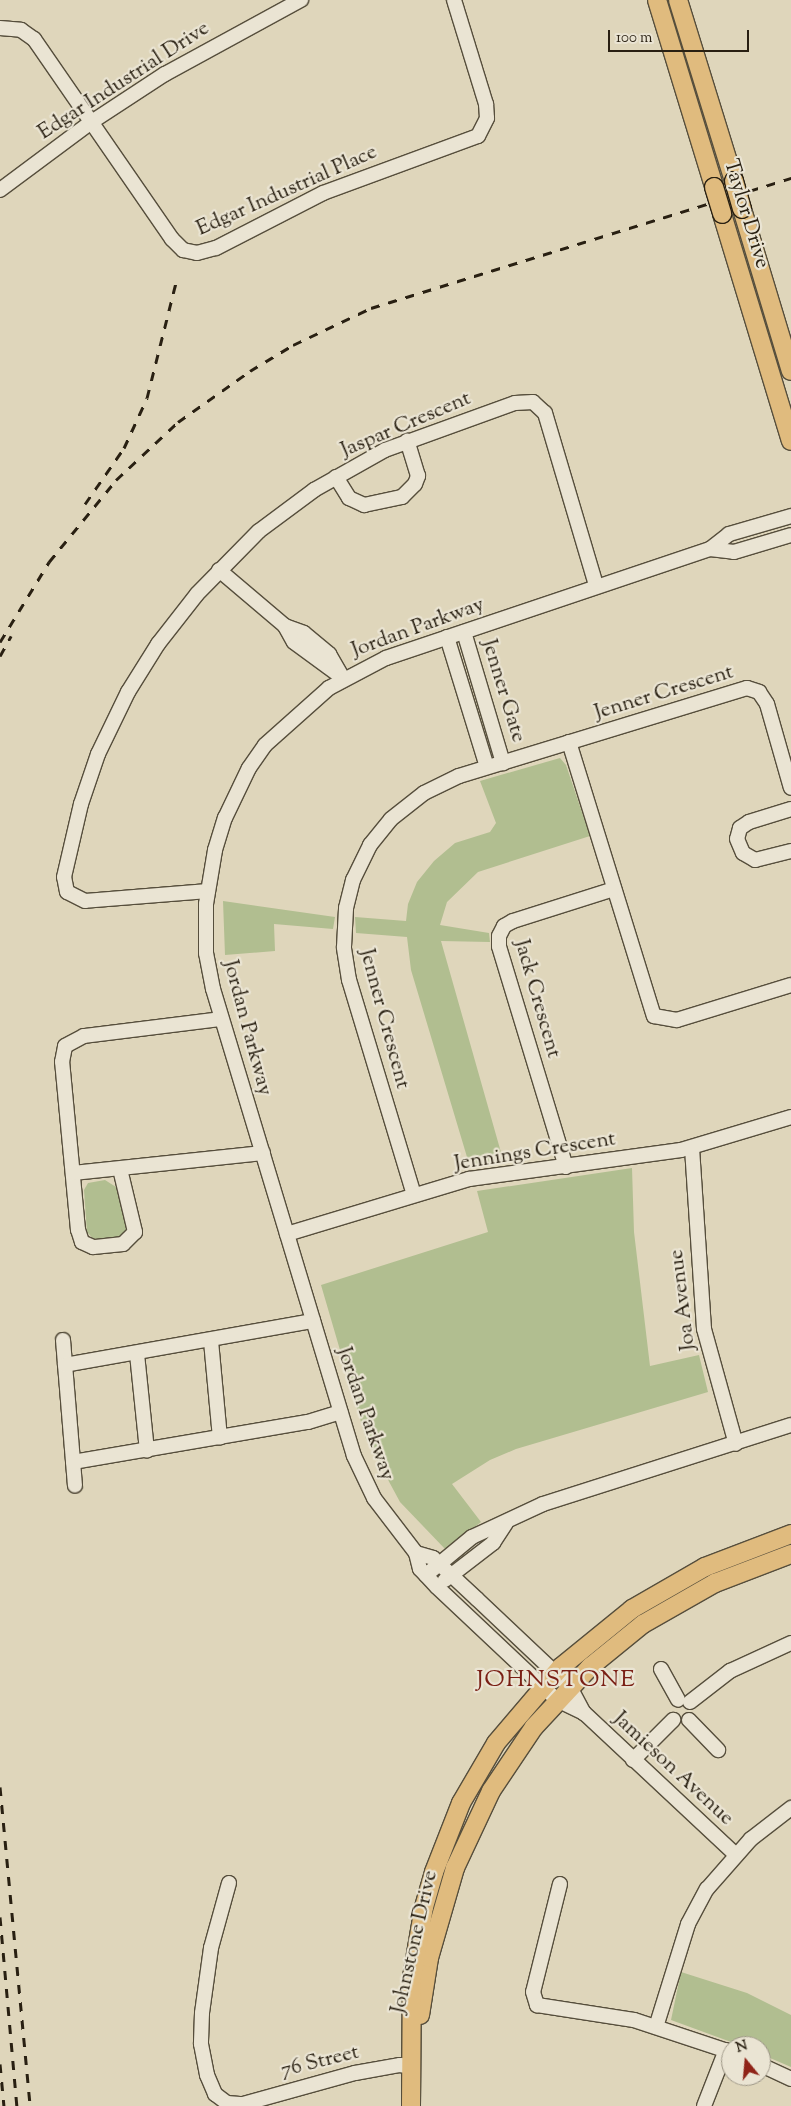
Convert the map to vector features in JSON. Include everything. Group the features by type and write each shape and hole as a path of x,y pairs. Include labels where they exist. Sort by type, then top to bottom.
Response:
{"main road":[{"name":"Taylor Drive","path":"657,0 791,441"},
{"name":"Taylor Drive","path":"678,0 791,371"},
{"name":"Johnstone Drive","path":"411,2106 413,2060 412,1977 416,1940 434,1872 461,1804 496,1743 549,1680 613,1623 663,1589 723,1559 791,1534"},
{"name":"Johnstone Drive","path":"413,2060 430,1958 455,1868 490,1791 557,1700 618,1642 671,1606 722,1580 791,1554"}],"street":[{"name":"Edgar Industrial Drive","path":"0,190 90,123 216,45 301,0"},
{"name":"Edgar Industrial Place","path":"0,28 22,30 34,39 90,123 177,245 197,253 216,248 323,193 478,136 487,118 486,104 454,0"},
{"name":"Jaspar Crescent","path":"208,891 85,901 67,892 64,877 81,804 114,719 168,630 219,570 259,531 336,477 407,441 525,401 540,406 548,421 596,586"},
{"path":"336,477 349,498 364,505 402,497 415,484 418,476 407,441"},
{"name":"Jordan Parkway","path":"549,1680 438,1587 420,1569 416,1553 374,1498 354,1456 221,1018 206,953 208,891 225,818 249,768 265,745 292,718 343,678 386,658 710,549 729,534 791,516"},
{"name":"Jordan Parkway","path":"710,549 734,552 791,535"},
{"path":"219,570 285,626 304,633 328,654 343,678"},
{"name":"Jenner Gate","path":"464,632 504,762"},
{"name":"Jenner Gate","path":"447,637 487,767"},
{"name":"Jenner Crescent","path":"414,1195 349,980 344,947 346,908 362,857 391,819 436,786 487,767 740,690 753,689 767,704 791,788"},
{"path":"569,742 652,1010 659,1019 677,1020 791,985"},
{"path":"791,809 749,822 740,828 736,839 742,853 755,860 791,851"},
{"name":"Jack Crescent","path":"566,1167 499,946 499,936 504,926 513,920 614,889"},
{"path":"120,1169 135,1232 123,1244 100,1248 87,1245 79,1235 62,1062 68,1042 84,1036 221,1018"},
{"name":"Jennings Crescent","path":"287,1234 469,1179 692,1148 791,1117"},
{"name":"Joa Avenue","path":"692,1148 704,1329 736,1444"},
{"path":"73,1173 263,1153"},
{"path":"65,1365 313,1322"},
{"path":"62,1340 75,1486"},
{"path":"211,1341 220,1438"},
{"path":"137,1354 147,1450"},
{"path":"73,1462 308,1422 340,1412"},
{"path":"426,1575 472,1538 506,1524 543,1504 791,1425"},
{"path":"438,1587 451,1574 493,1543 506,1524"},
{"name":"Jordan Parkway","path":"416,1553 439,1563 451,1574 549,1680"},
{"path":"633,1760 673,1720 673,1706 730,1671 791,1643"},
{"path":"661,1669 692,1712 690,1720"},
{"path":"549,1680 570,1687"},
{"name":"Jamieson Avenue","path":"549,1680 557,1700 584,1713"},
{"name":"Jamieson Avenue","path":"570,1687 584,1713 736,1855"},
{"path":"673,1720 690,1720 718,1750"},
{"path":"656,2027 688,1924 707,1889 736,1855 791,1808"},
{"name":"76 Street","path":"229,1883 206,1980 201,2044 207,2075 215,2094 227,2103 238,2104 413,2060"},
{"path":"560,1884 533,1999 542,2008 600,2014 656,2027 721,2048"},
{"path":"704,2106 721,2069"},
{"path":"771,2070 791,2079"}],"green space":[{"path":"560,758 566,765 590,836 478,872 447,902 440,925 489,933 490,942 441,941 504,1163 470,1167 411,970 407,937 356,933 355,917 406,921 408,904 417,882 434,861 455,843 490,832 496,823 480,781"},
{"path":"223,901 335,917 333,929 274,924 275,951 225,955"},
{"path":"632,1168 634,1232 650,1366 699,1355 708,1392 516,1449 490,1460 452,1484 481,1522 446,1550 400,1502 366,1439 321,1285 488,1232 477,1191"},
{"path":"105,1180 116,1187 128,1228 120,1237 95,1241 87,1232 84,1190 88,1183"},
{"path":"681,1972 747,1993 791,2015 791,2067 771,2058 771,2036 721,2036 721,2038 671,2020"}],"railway":[{"path":"0,642 49,562 116,480 178,422 250,371 293,345 371,308 791,178"},
{"path":"85,504 124,448 147,398 177,279"},
{"path":"0,656 11,636"},
{"path":"0,1787 30,2106"},
{"path":"0,1917 17,2106"},
{"path":"0,2064 4,2106"}],"district":[{"name":"JOHNSTONE","path":"556,1681"}]}
